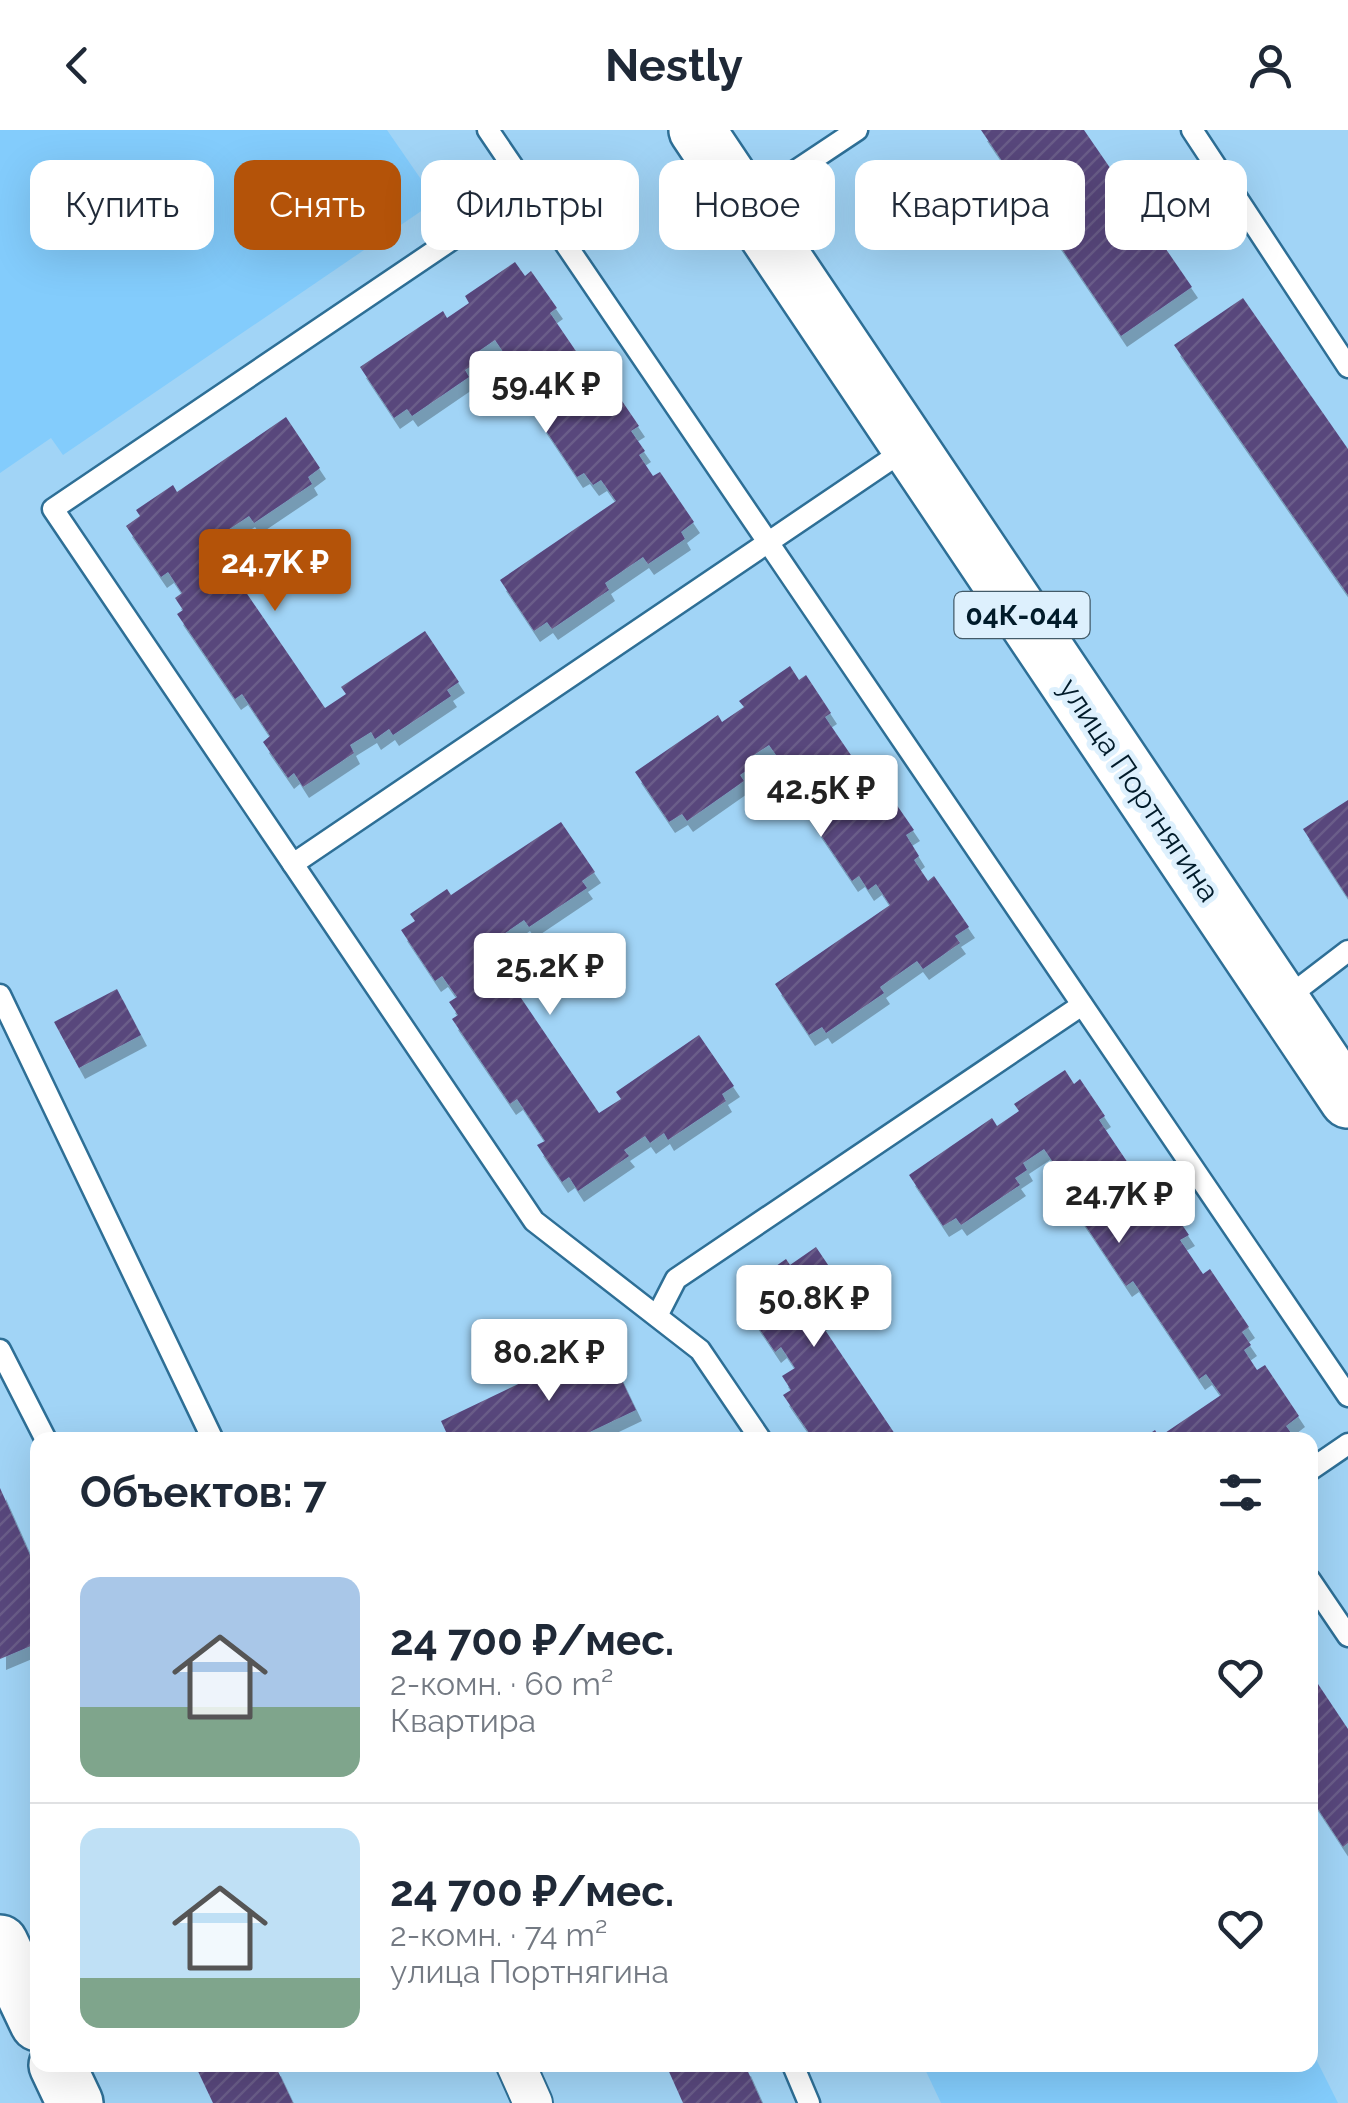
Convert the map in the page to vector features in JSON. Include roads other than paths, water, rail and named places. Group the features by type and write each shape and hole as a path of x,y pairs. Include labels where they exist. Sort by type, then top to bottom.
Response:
{"main road":[{"name":"улица Портнягина","path":"697,130 717,160"},
{"name":"улица Портнягина","path":"777,250 1348,1100"},
{"path":"0,1943 30,2007"},
{"path":"60,2072 75,2103"}],"street":[{"path":"519,2072 534,2103"}],"lane":[{"path":"488,130 509,160"},
{"path":"812,160 857,130"},
{"path":"1192,130 1348,367"},
{"path":"436,250 53,509 534,1221 700,1350 756,1432"},
{"path":"570,250 1348,1396"},
{"path":"293,864 909,447"},
{"path":"1282,1002 1348,951"},
{"path":"0,995 208,1432"},
{"path":"657,1316 676,1279 1082,1005"},
{"path":"0,1350 42,1432"},
{"path":"1318,1465 1348,1444"},
{"path":"1318,1592 1348,1636"},
{"path":"796,2072 808,2103"}]}
